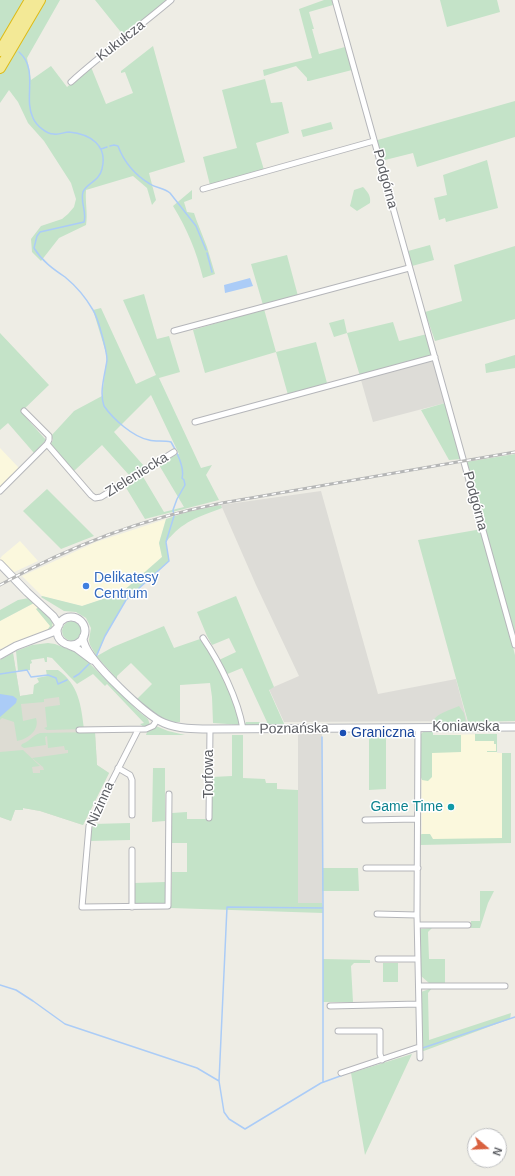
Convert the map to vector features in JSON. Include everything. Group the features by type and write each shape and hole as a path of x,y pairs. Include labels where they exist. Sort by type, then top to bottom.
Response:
{"highway":[{"path":"0,51 30,0"},
{"path":"0,68 40,0"}],"main road":[{"path":"0,564 53,616 58,626 57,634 64,642 76,644 83,637 84,630 82,624 76,618 69,618 55,613 42,605"},
{"path":"58,626 61,622 69,618"},
{"name":"Poznańska","path":"0,655 16,646 53,632 58,626"},
{"name":"Poznańska","path":"83,637 87,650 98,665"},
{"name":"Poznańska","path":"26,642 49,639 64,642 79,650 98,665 139,706 157,720 179,728 418,728"},
{"name":"Koniawska","path":"418,728 515,727"}],"street":[{"name":"Kukułcza","path":"71,82 171,0"},
{"name":"Podgórna","path":"335,0 515,645"},
{"path":"203,189 374,141"},
{"path":"174,331 409,268"},
{"path":"195,422 435,357"},
{"path":"0,491 47,444 49,440 49,436 24,411"},
{"name":"Zieleniecka","path":"47,444 91,496 96,498 101,497 174,452"},
{"name":"Poznańska","path":"203,638 215,655 240,713 243,729"},
{"path":"78,730 138,730 151,728 157,720"},
{"path":"418,728 417,915 420,1058"},
{"name":"Torfowa","path":"209,818 210,729"},
{"name":"Nizinna","path":"132,907 82,908 89,826 138,730"},
{"path":"118,768 130,775 132,780 132,815"},
{"path":"132,850 132,907 168,906 169,794"},
{"path":"365,820 417,819"},
{"path":"366,868 418,868"},
{"path":"377,914 417,915"},
{"path":"418,925 468,925"},
{"path":"378,959 418,959"},
{"path":"419,986 505,986"},
{"path":"330,1006 419,1004"},
{"path":"338,1031 380,1031 380,1054 382,1060"},
{"path":"341,1074 419,1047"}],"shaded area":[{"path":"431,361 433,362 445,403 373,422 361,380"},
{"path":"0,448 19,468 0,487"},
{"path":"321,491 378,694 456,679 467,721 284,722 269,689 299,676 256,585 221,505"},
{"path":"166,519 159,543 162,557 121,593 82,606 42,596 22,576 96,542"},
{"path":"20,541 38,561 10,574 0,564 0,559"},
{"path":"38,601 58,627 3,653 0,648 0,621"},
{"path":"13,653 20,696 58,690 70,714 71,729 85,729 95,732 97,765 109,773 83,825 40,811 23,808 23,810 15,810 11,821 0,817 0,660"},
{"path":"298,734 322,734 322,903 298,903"},
{"path":"497,734 497,753 511,753 511,843 422,844 421,748 433,735"}],"green space":[{"path":"0,0 60,0 27,58 31,80 51,66 67,87 91,67 106,104 133,93 125,72 121,73 121,71 153,46 185,162 149,173 156,200 152,205 147,188 133,176 86,190 86,225 59,238 41,261 32,252 31,239 41,226 62,219 68,214 74,207 76,199 71,183 44,141 28,123 18,102 9,90 0,103"},
{"path":"95,0 166,0 124,36"},
{"path":"324,0 332,0 333,5 309,12 319,54 345,47 352,70 309,81 307,81 307,78 296,66 264,76 263,70 312,58 299,9"},
{"path":"440,0 497,0 500,12 447,27"},
{"path":"265,79 271,103 282,102 289,133 256,143 264,170 210,185 203,157 237,148 222,90"},
{"path":"515,101 515,137 417,167 413,153 385,160 384,163 382,155 378,155 374,141"},
{"path":"331,122 333,129 303,137 301,130"},
{"path":"487,160 498,208 446,222 445,218 439,220 434,198 447,195 443,175"},
{"path":"363,187 369,194 370,203 357,211 350,206 354,190"},
{"path":"192,190 192,199 184,202 187,212 194,213 207,247 215,274 203,278 191,241 173,206"},
{"path":"430,245 434,260 412,266 408,251"},
{"path":"515,246 515,319 435,341 425,312 462,301 454,265"},
{"path":"287,255 298,296 263,305 251,264"},
{"path":"144,294 157,339 169,336 180,372 159,378 201,468 212,465 206,475 219,500 145,519 125,486 142,475 164,512 184,507 159,465 179,454 151,395 114,432 144,466 129,475 102,445 74,471 51,444 53,440 51,436 74,411 102,396 107,356 93,310 101,308 136,384 156,375 123,300"},
{"path":"264,309 276,352 205,373 193,330"},
{"path":"344,319 347,333 334,337 329,323"},
{"path":"393,322 399,341 427,334 433,356 360,376 347,333"},
{"path":"0,333 49,385 21,412 46,440 34,453 8,423 0,430"},
{"path":"316,342 327,383 288,395 276,352"},
{"path":"515,355 515,368 486,373 485,364"},
{"path":"445,403 462,459 449,460 421,410"},
{"path":"515,454 515,640 507,624 515,655 515,721 468,722 418,540 482,529 466,462"},
{"path":"47,489 94,536 61,549 23,511"},
{"path":"221,505 222,508 191,520 185,524 166,542 169,561 126,600 105,636 97,656 113,647 164,626 174,648 203,638 226,684 242,725 213,723 210,683 180,685 180,722 167,721 152,712 137,699 152,684 131,663 117,676 117,679 97,657 90,645 89,640 91,628 86,618 76,612 64,611 41,597 82,606 121,593 162,557 159,543 166,519 187,512"},
{"path":"236,596 274,687 269,690 285,726 244,726 246,722 267,722 242,668 225,675 219,660 236,652 229,638 212,645 197,612"},
{"path":"29,598 34,603 0,621 0,610 18,600"},
{"path":"39,607 53,622 52,627 46,632 50,626 36,609"},
{"path":"68,621 76,621 82,627 82,635 76,641 68,641 62,635 62,627"},
{"path":"48,643 55,644 80,654 148,719 150,725 144,727 140,724 144,723 107,684 105,686 93,674 77,684 52,658 47,657 47,662 45,662 44,658 31,660 32,663 30,664 30,670 18,671 16,651 32,645"},
{"path":"13,653 20,696 33,694 34,685 39,682 37,678 47,676 46,670 58,670 65,676 75,689 82,712 84,729 47,730 44,728 47,727 45,707 60,705 59,697 44,699 44,702 21,704 23,721 36,718 37,722 35,730 29,736 17,741 14,722 2,718 0,720 0,660"},
{"path":"459,706 464,713 466,722 432,722 440,714"},
{"path":"156,726 168,731 185,735 146,735 147,732"},
{"path":"95,732 97,765 109,773 83,825 40,811 23,808 23,810 15,810 11,821 0,817 0,752 23,750 40,766 32,767 33,773 40,773 40,770 44,770 43,767 32,758 68,753 68,750 65,750 64,746 48,748 47,736 45,737 46,745 24,748 21,746 22,744 40,733"},
{"path":"423,732 433,732 433,735 461,735 461,752 432,753 432,777 428,781 422,780 419,773 421,734"},
{"path":"475,734 497,734 497,752 487,752 496,751 496,744 494,744 494,741 475,741"},
{"path":"232,735 243,735 243,778 265,779 266,783 277,783 277,789 298,790 298,903 322,903 323,913 171,908 172,872 187,872 187,843 172,843 172,813 187,812 187,819 211,819 212,777 232,776"},
{"path":"386,736 386,789 369,790 369,737"},
{"path":"502,753 511,753 511,843 420,845 419,835 422,834 430,834 433,839 502,838"},
{"path":"153,768 165,768 165,821 152,822"},
{"path":"130,823 130,840 90,841 93,824"},
{"path":"322,868 358,868 359,891 322,891"},
{"path":"165,882 165,904 137,905 134,902 134,883"},
{"path":"480,891 494,891 488,903 480,928 471,928 471,921 480,921"},
{"path":"432,928 428,932 429,959 445,959 445,983 429,983 421,976 419,929"},
{"path":"323,959 370,960 370,963 354,963 351,966 353,1002 323,1002"},
{"path":"383,963 398,963 398,982 383,982"},
{"path":"432,988 428,993 429,1040 511,1013 510,1019 421,1052 421,992"},
{"path":"412,1054 365,1155 351,1073"}],"water":[{"path":"250,278 253,286 225,293 224,285"},
{"path":"0,694 13,696 17,699 16,703 0,717"}],"waterway":[{"path":"19,52 25,59 30,75 29,102 30,110 36,123 42,129 51,134 69,132 77,133 90,138 100,147 103,161 102,169 98,177 87,186 83,192 82,200 85,214 84,222 40,232 37,236 34,248 44,261 77,288 95,314 107,356 102,389 104,406 118,422 136,435 152,441 171,442 181,464 183,474 182,478 185,485 173,510 174,516 166,542 169,561 126,600 105,636 96,657"},
{"path":"110,146 118,146 127,163 140,177 152,185 170,193 196,226 206,250"},
{"path":"101,149 107,147"},
{"path":"207,253 212,272"},
{"path":"74,677 89,664"},
{"path":"0,674 27,670 31,677 48,675 56,678 58,684 67,680"},
{"path":"322,737 323,908 227,907 219,1081 224,1112 229,1119 245,1129 321,1083 343,1075"},
{"path":"323,908 323,1082"},
{"path":"0,985 16,990 65,1024 197,1068 219,1081"},
{"path":"366,1067 515,1017"}],"railway":[{"path":"0,585 54,558 108,535 135,525 192,509 515,452"}],"place":[{"name":"Delikatesy Centrum","path":"86,586"},
{"name":"Graniczna","path":"343,733"},
{"name":"Game Time","path":"451,807"}]}
